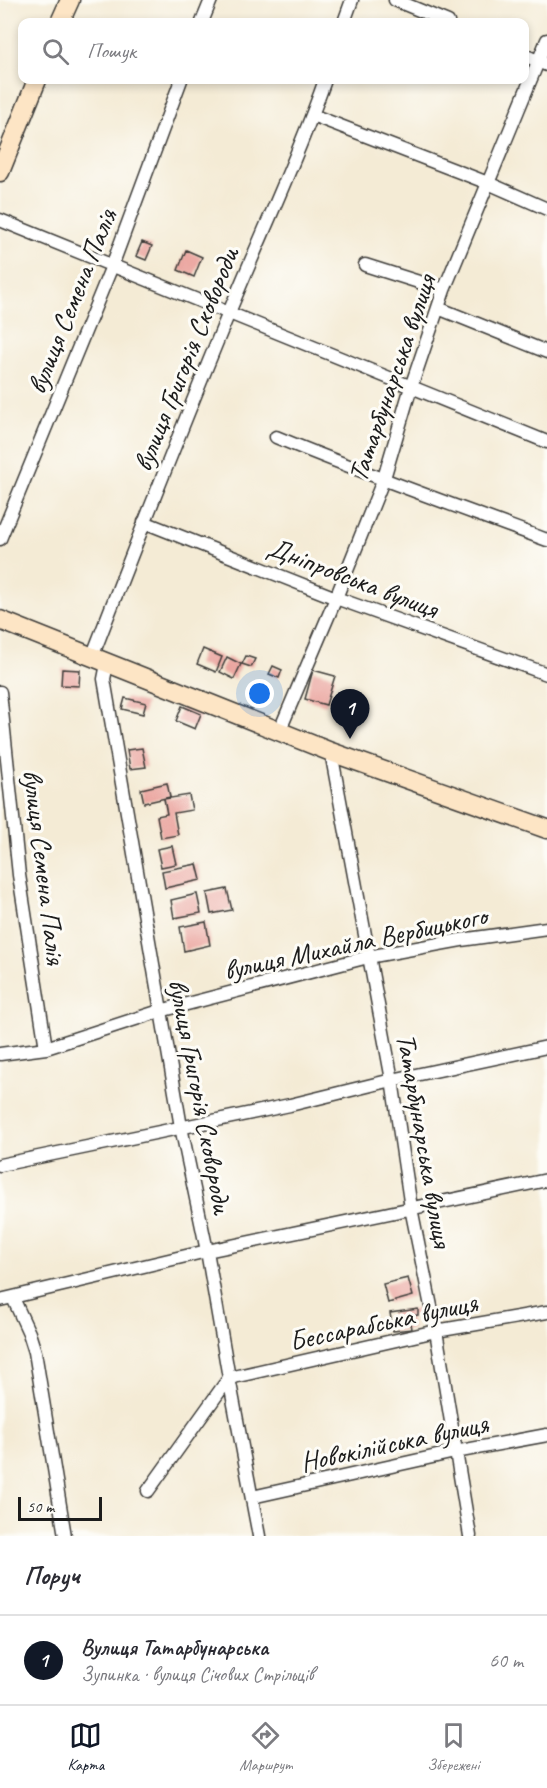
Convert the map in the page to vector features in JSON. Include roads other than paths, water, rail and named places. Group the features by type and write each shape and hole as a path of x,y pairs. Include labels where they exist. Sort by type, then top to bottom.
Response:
{"main road":[{"path":"62,18 70,0"},
{"path":"0,172 36,84"},
{"path":"0,620 331,752 547,829"}],"street":[{"path":"204,18 211,0"},
{"path":"346,18 352,0"},
{"path":"395,0 438,18"},
{"name":"Татарбунарська вулиця","path":"279,732 384,478 411,387 444,290 488,183 543,63 547,40"},
{"path":"529,57 543,63"},
{"name":"вулиця Семена Палія","path":"0,539 112,266 180,84"},
{"name":"вулиця Григорія Сковороди","path":"259,1536 207,1251 181,1127 104,679 99,661 144,522 324,84"},
{"path":"312,116 547,208"},
{"path":"0,220 547,442"},
{"path":"365,265 444,290"},
{"path":"438,308 547,352"},
{"path":"276,437 348,467 384,478 547,540"},
{"name":"Дніпровська вулиця","path":"144,522 336,598 547,674"},
{"name":"вулиця Семена Палія","path":"0,692 19,875 46,1048"},
{"name":"Татарбунарська вулиця","path":"331,752 392,1080 411,1208 436,1332 470,1536"},
{"name":"вулиця Михайла Вербицького","path":"0,1054 46,1048 160,1011 368,957 547,928"},
{"path":"0,1165 290,1105 392,1080 547,1047"},
{"path":"0,1300 207,1251 547,1180"},
{"path":"14,1298 29,1333 37,1361 65,1536"},
{"name":"Бессарабська вулиця","path":"229,1378 436,1332 547,1312"},
{"path":"148,1491 229,1378"},
{"name":"Новокілійська вулиця","path":"252,1497 455,1452 547,1435"}],"place":[{"name":"Вулиця Татарбунарська","path":"350,739"}]}
